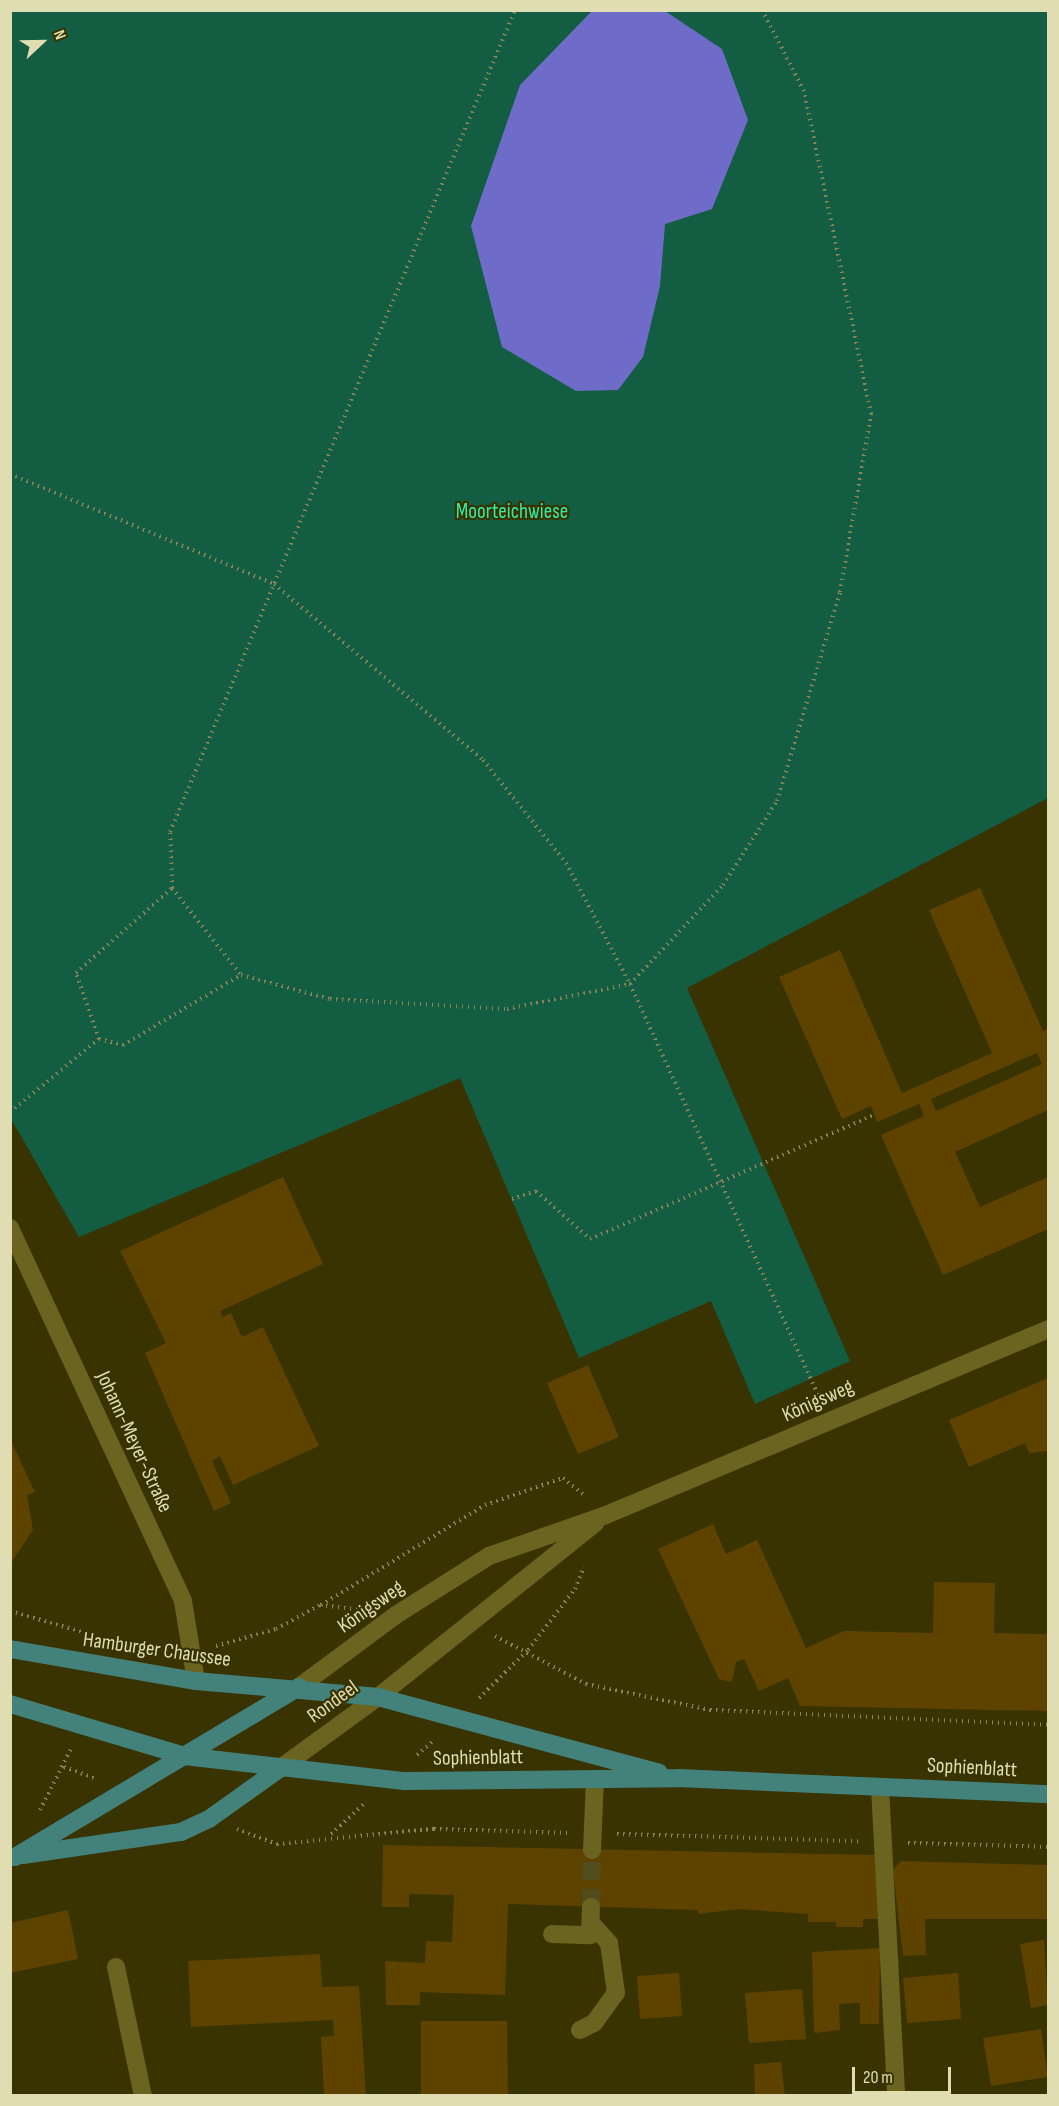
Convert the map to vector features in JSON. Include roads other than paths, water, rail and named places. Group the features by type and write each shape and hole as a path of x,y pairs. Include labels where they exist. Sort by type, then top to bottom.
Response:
{"main road":[{"name":"Hamburger Chaussee","path":"10,1649 196,1681 299,1687"},
{"name":"Rondeel","path":"13,1857 299,1687 378,1697"},
{"name":"Sophienblatt","path":"378,1697 459,1717 678,1778"},
{"path":"10,1704 184,1756 279,1768"},
{"name":"Sophienblatt","path":"279,1768 389,1780 678,1778 1048,1794"},
{"path":"13,1857 181,1832 209,1819 279,1768"}],"street":[{"name":"Johann-Meyer-Straße","path":"10,1228 183,1601 196,1681"},
{"name":"Königsweg","path":"299,1687 396,1615 489,1556 606,1515 1048,1329"},
{"name":"Königsweg","path":"378,1697 606,1515"},
{"name":"Rondeel","path":"279,1768 378,1697"},
{"path":"593,1842 595,1779"},
{"path":"880,1787 896,2096"},
{"path":"552,1934 590,1935 591,1915 609,1943 616,1993 594,2023 580,2030"},
{"path":"116,1966 143,2096"}],"tunnel":[{"path":"591,1907 592,1850"}],"park label":[{"name":"Moorteichwiese","path":"512,512"}]}
